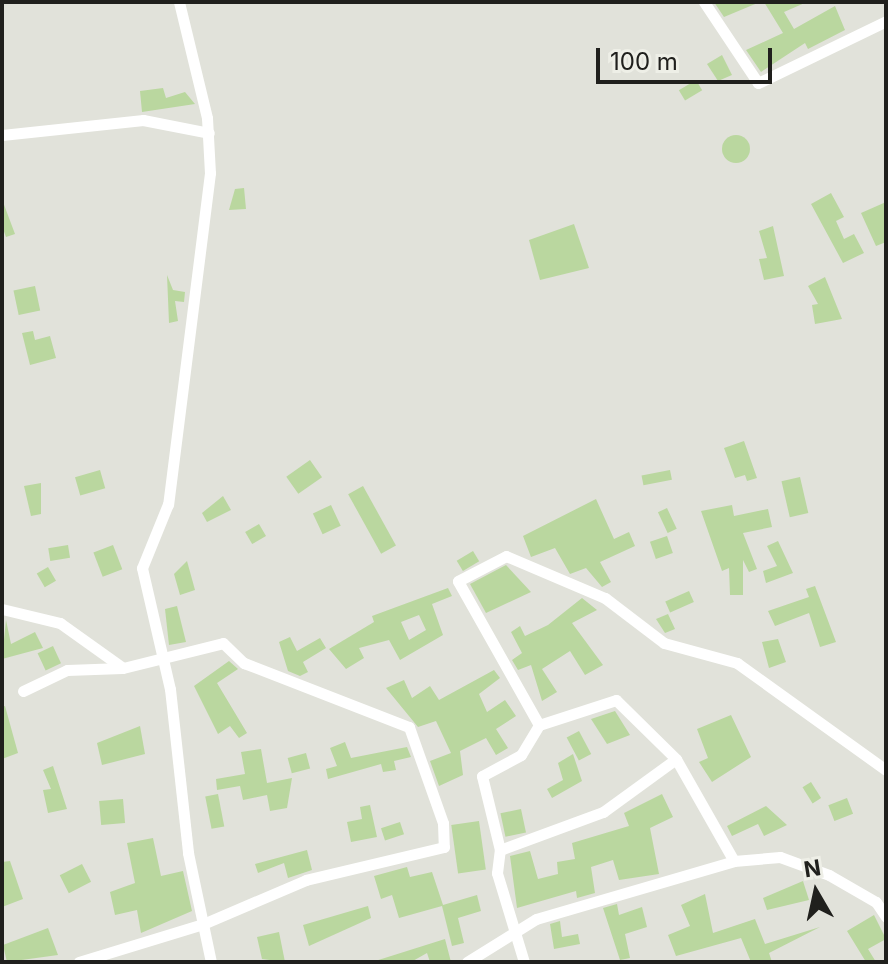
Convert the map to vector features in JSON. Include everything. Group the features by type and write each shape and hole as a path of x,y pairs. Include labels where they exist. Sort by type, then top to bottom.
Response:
{"street":[{"path":"179,2 209,133 168,504 142,568 163,658 211,962"},
{"path":"704,2 758,83 886,21"},
{"path":"2,135 143,120 209,133"},
{"path":"539,725 458,581 506,556 605,598 664,643 737,663 886,770"},
{"path":"2,609 60,623 123,668"},
{"path":"23,691 67,670 123,668 223,643 244,663 409,727 443,823 444,847 306,880 203,924 79,962"},
{"path":"524,962 519,927 497,873 500,850 482,776 521,755 539,725 616,700 676,759 734,861"},
{"path":"500,850 603,812 676,759"},
{"path":"467,962 519,927 734,861 780,857 829,875 876,902 886,917"}],"building":[{"path":"714,2 760,2 724,17"},
{"path":"764,2 807,2 784,12 794,29 835,6 845,30 808,49 805,43 761,72 746,50 783,33"},
{"path":"722,55 732,75 718,81 707,64"},
{"path":"696,80 702,90 685,101 679,90"},
{"path":"163,88 166,98 185,92 195,104 142,112 140,91"},
{"path":"736,135 746,139 750,149 746,159 736,163 726,159 722,149 726,139"},
{"path":"244,188 246,209 229,210 235,189"},
{"path":"831,193 844,217 836,221 844,239 854,234 864,253 843,263 811,204"},
{"path":"3,202 15,234 6,237 2,226"},
{"path":"886,202 886,242 876,246 861,213"},
{"path":"574,224 589,268 540,280 529,240"},
{"path":"773,226 784,276 764,280 759,259 767,258 759,231"},
{"path":"167,275 173,290 185,292 184,302 175,301 178,321 169,323"},
{"path":"825,277 842,319 815,324 812,305 818,304 808,286"},
{"path":"35,286 40,310 19,315 13,291"},
{"path":"33,331 35,340 50,336 56,358 30,365 22,333"},
{"path":"744,441 757,478 747,481 745,475 735,478 724,448"},
{"path":"310,460 322,477 298,494 286,477"},
{"path":"100,470 105,488 80,495 75,477"},
{"path":"670,470 672,480 643,485 642,476"},
{"path":"800,477 808,513 790,517 781,481"},
{"path":"41,483 41,514 31,516 24,486"},
{"path":"363,486 396,545 381,554 348,494"},
{"path":"223,496 231,510 207,522 202,513"},
{"path":"596,499 614,539 629,532 635,546 600,562 611,582 602,587 586,568 570,574 555,548 531,557 523,536"},
{"path":"331,505 341,526 323,534 313,513"},
{"path":"732,505 734,516 768,509 772,527 743,533 757,569 749,572 743,560 743,595 730,595 729,568 722,571 701,511"},
{"path":"667,508 677,529 668,533 658,512"},
{"path":"259,524 266,536 252,544 245,532"},
{"path":"667,536 673,553 656,559 650,542"},
{"path":"778,541 793,573 766,583 763,571 777,566 767,546"},
{"path":"68,545 70,558 50,561 48,548"},
{"path":"113,545 122,569 103,577 93,553"},
{"path":"473,551 479,561 463,571 457,561"},
{"path":"187,561 195,590 180,595 174,574"},
{"path":"506,565 531,592 486,613 470,584"},
{"path":"48,567 56,581 45,587 37,574"},
{"path":"815,586 836,642 820,647 809,613 775,626 768,611 809,597 806,589"},
{"path":"448,588 452,596 432,604 443,635 400,660 389,640 359,648 364,658 346,669 329,649 374,622 372,616","holes":["419,615 426,630 409,640 401,622"]},
{"path":"689,591 694,602 670,613 665,602"},
{"path":"582,598 597,610 572,623 603,665 585,675 570,651 542,669 557,692 542,701 531,665 518,670 512,660 522,653 511,632 520,626 525,636 548,625"},
{"path":"177,606 186,642 169,645 165,609"},
{"path":"668,614 675,629 665,633 656,619"},
{"path":"6,620 11,644 35,632 43,648 2,659"},
{"path":"290,637 297,651 320,638 326,648 303,662 308,672 300,676 288,671 279,642"},
{"path":"778,639 786,662 769,668 762,642"},
{"path":"53,646 61,663 46,670 38,653"},
{"path":"229,661 238,669 217,683 247,733 239,738 230,726 218,734 194,686"},
{"path":"494,670 500,678 479,694 487,712 505,700 516,716 496,729 508,748 496,755 486,738 460,751 463,775 439,786 430,761 451,753 436,721 418,727 386,688 404,680 412,698 430,686 439,700"},
{"path":"5,706 18,753 2,759 2,707"},
{"path":"615,711 630,735 607,744 591,719"},
{"path":"731,715 751,757 712,782 699,762 708,758 697,729"},
{"path":"140,726 145,754 102,765 97,743"},
{"path":"579,731 591,754 579,761 567,738"},
{"path":"345,742 351,758 407,747 411,757 394,761 396,770 383,772 381,764 328,779 326,769 337,766 330,748"},
{"path":"261,749 267,783 292,778 287,808 270,811 267,795 243,800 240,786 217,790 216,779 245,774 241,752"},
{"path":"306,753 310,768 292,773 288,758"},
{"path":"573,754 582,781 552,798 547,789 563,780 558,763"},
{"path":"53,766 67,809 48,813 43,790 51,789 43,770"},
{"path":"811,782 821,798 813,803 803,787"},
{"path":"218,794 224,826 212,829 205,796"},
{"path":"662,794 673,817 650,828 659,874 619,880 613,860 591,867 595,893 577,898 576,891 517,908 510,856 530,851 538,879 558,874 557,862 575,859 572,843 629,826 624,813"},
{"path":"847,798 853,814 834,821 828,805"},
{"path":"123,799 125,823 101,825 99,801"},
{"path":"370,805 377,837 351,842 347,822 362,819 360,807"},
{"path":"766,806 787,825 764,836 758,824 732,836 727,826"},
{"path":"521,809 526,832 505,837 500,813"},
{"path":"479,821 486,870 458,873 451,825"},
{"path":"400,822 404,834 385,841 381,828"},
{"path":"153,838 161,876 183,871 192,911 141,933 137,910 115,915 110,892 135,883 127,843"},
{"path":"307,850 312,870 288,878 284,863 258,873 255,864"},
{"path":"10,861 23,899 2,907 2,862"},
{"path":"82,864 91,882 69,893 60,875"},
{"path":"407,867 410,877 432,872 443,905 477,895 481,911 458,918 464,943 452,946 442,906 399,918 392,895 381,899 374,876"},
{"path":"803,881 809,900 767,910 763,898"},
{"path":"705,894 713,933 755,919 765,944 820,927 769,953 772,962 751,962 741,938 676,956 668,935 690,926 681,905"},
{"path":"617,904 619,915 642,907 647,927 625,934 630,958 620,960 603,908"},
{"path":"368,906 371,918 309,946 303,925"},
{"path":"874,915 886,939 868,949 876,962 866,962 847,931"},
{"path":"560,921 562,937 578,934 580,944 554,949 550,924"},
{"path":"48,928 58,955 7,962 3,945"},
{"path":"279,932 285,962 262,959 257,937"},
{"path":"445,939 451,962 430,962 427,953 411,962 372,962"}]}
